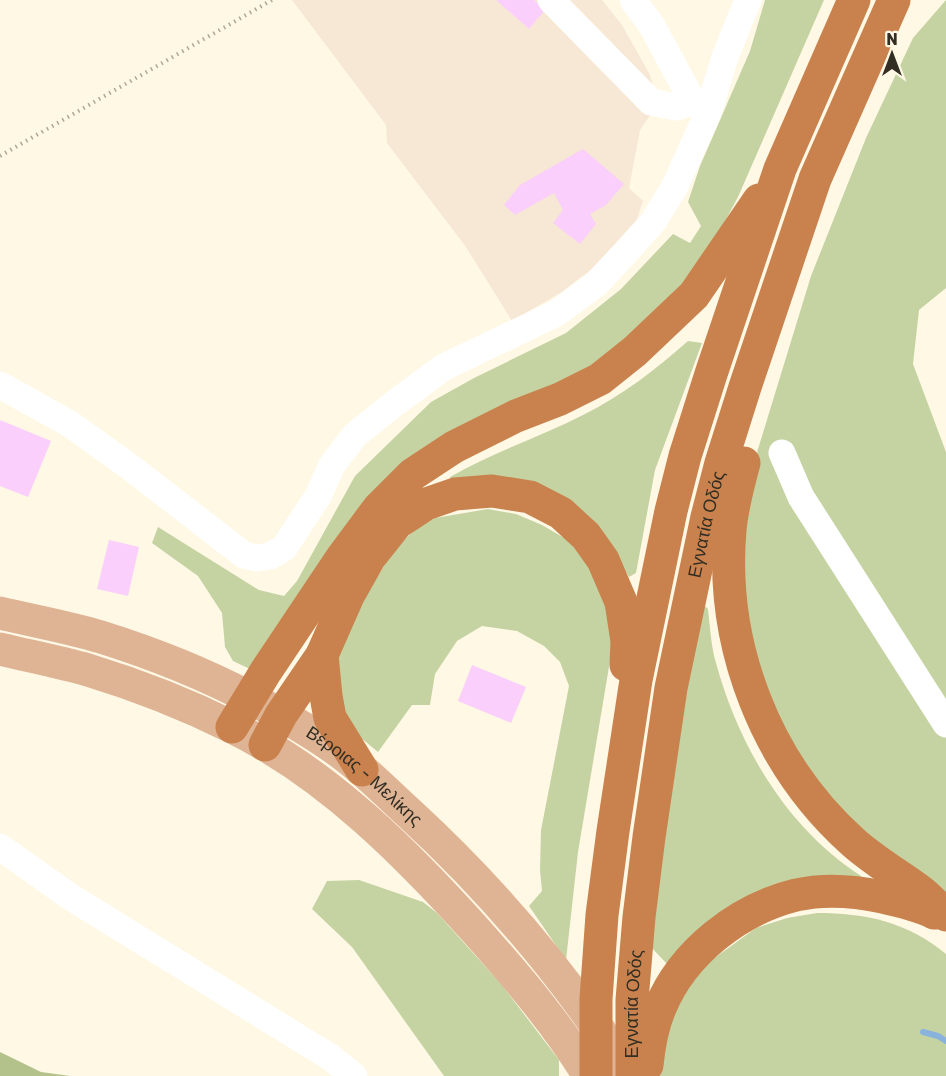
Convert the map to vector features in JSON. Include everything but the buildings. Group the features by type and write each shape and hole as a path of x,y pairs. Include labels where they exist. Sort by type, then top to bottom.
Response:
{"highway":[{"name":"Εγνατία Οδός","path":"596,1076 596,999 602,915 626,739 645,632 685,456 780,169 854,0"},
{"name":"Εγνατία Οδός","path":"631,1076 632,1000 639,917 662,744 678,649 712,495 745,387 815,179 894,0"},
{"path":"232,727 266,671 343,556 378,509 413,474 454,447 516,416 560,399 600,379 635,351 694,295 780,169"},
{"path":"745,387 750,441 735,496 730,530 730,596 735,632 758,709 777,749 801,785 828,817 853,842 887,869 921,891 946,917"},
{"path":"265,745 281,715 322,655 348,596 370,557 398,523 426,504 455,494 492,491 530,497 561,513 586,536 603,560 621,602 627,641 626,739"},
{"path":"322,655 330,718 362,770"},
{"path":"645,1076 651,1032 660,1006 670,988 694,956 716,935 766,906 797,895 830,892 866,894 926,909 946,917"}],"main road":[{"name":"Βέροιας - Μελίκης","path":"0,613 100,637 146,652 250,698 344,755 478,881 528,937 582,1004 631,1076"},
{"name":"Βέροιας - Μελίκης","path":"0,649 106,676 176,702 232,727 265,745 322,783 407,859 510,969 589,1076"}],"street":[{"path":"551,0 651,102 676,107 701,107"},
{"path":"633,0 652,26 701,107"},
{"path":"0,385 70,424 244,555 257,558 270,556 284,548 318,496 332,465 355,435 444,367 557,313 596,284 653,222 675,186 701,107 725,57 748,0"},
{"path":"782,453 801,497 946,724"},
{"path":"0,847 69,896 330,1057 354,1076"}],"path":[{"path":"0,156 272,0"}],"shaded area":[{"path":"292,0 602,0 622,25 650,75 655,93 651,114 640,130 629,188 643,201 632,234 608,257 560,293 512,321 466,247 387,143 386,125"}],"green space":[{"path":"765,0 824,0 738,197 701,266 628,346 581,372 438,441 252,670 233,661 225,647 222,613 198,576 152,543 158,527 259,590 284,596 297,581 355,476 431,402 474,378 566,333 621,289 673,234 690,243 701,226 688,202 700,166 750,51"},
{"path":"946,0 946,288 919,310 913,364 946,452 946,899 895,862 821,792 771,713 744,606 745,507 758,449 811,276 866,138 913,38"},
{"path":"688,341 702,343 655,470 636,573 629,577 602,532 451,482 450,477 466,468 597,408 651,372"},
{"path":"488,509 516,514 566,539 584,557 598,578 612,627 611,655 578,852 566,960 529,906 542,891 541,830 569,686 560,662 544,646 517,631 482,626 457,641 435,674 430,705 412,705 378,752 361,738 340,705 338,657 348,625 395,548 417,528 435,518"},
{"path":"704,605 708,609 714,656 726,694 752,755 789,810 834,857 861,876 862,882 667,964 651,947 657,876 699,613"},
{"path":"359,880 423,902 437,913 501,984 559,1060 559,1076 444,1076 352,947 312,909 327,881"},
{"path":"817,913 852,915 885,921 916,934 946,954 946,1076 657,1076 676,1000 706,964 756,928 787,918"},
{"path":"0,1052 41,1072 70,1076 0,1076"}],"waterway":[{"path":"923,1032 946,1041"}]}
